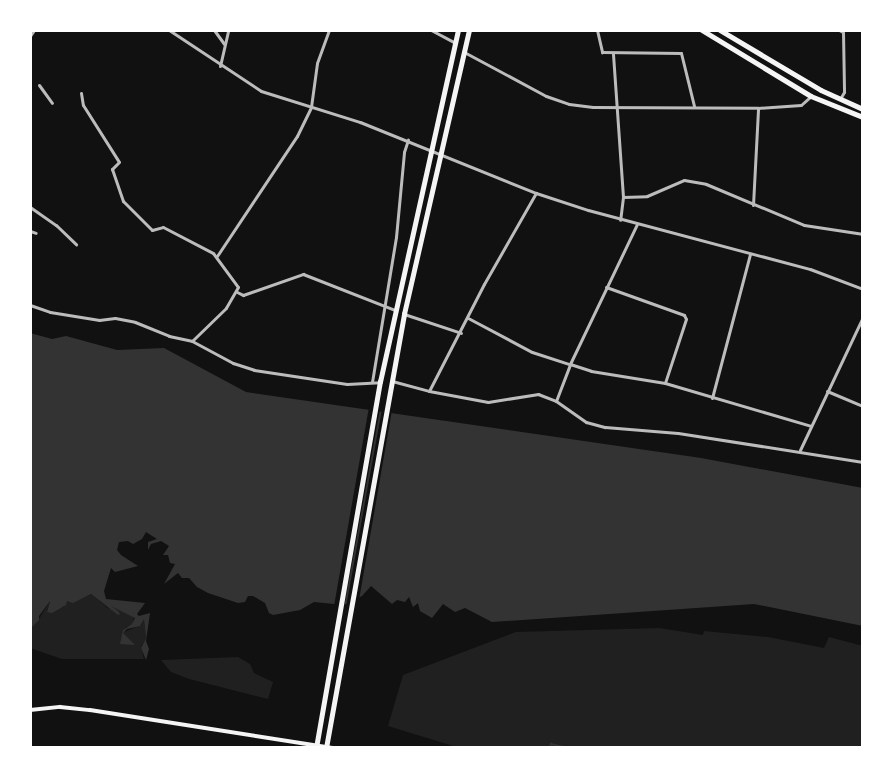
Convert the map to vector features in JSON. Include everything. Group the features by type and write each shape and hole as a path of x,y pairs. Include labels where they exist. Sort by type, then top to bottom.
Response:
{"main road":[{"path":"316,746 378,391 458,30"},
{"path":"326,747 404,314 462,51 469,30"},
{"path":"702,30 811,96 863,117"},
{"path":"720,30 783,69 863,109"},
{"path":"30,710 60,707 90,710 334,748"}],"street":[{"path":"30,36 34,30"},
{"path":"169,30 220,66 261,91 408,140 536,193 620,220 810,269 863,289"},
{"path":"214,30 224,44"},
{"path":"220,66 228,30"},
{"path":"217,257 297,136 312,107 317,63 329,30"},
{"path":"431,30 455,44"},
{"path":"597,30 602,51 613,54 681,53 694,106"},
{"path":"839,30 843,32 844,92 840,99"},
{"path":"462,51 546,96 569,104 616,107 758,108 801,105 811,96"},
{"path":"613,54 623,197 620,220"},
{"path":"39,85 52,103"},
{"path":"81,93 87,112 116,155 119,162 112,169 123,201 136,217 152,230 163,227 217,257 234,278 238,287 237,292 226,308 192,341"},
{"path":"753,205 758,108"},
{"path":"372,382 385,306 404,149 408,140"},
{"path":"623,197 646,196 684,180 706,184 804,225 863,234"},
{"path":"429,392 536,193"},
{"path":"30,207 56,225 76,244"},
{"path":"556,401 570,364 637,224"},
{"path":"30,231 36,233"},
{"path":"712,398 750,254"},
{"path":"237,292 243,295 303,274 395,310"},
{"path":"606,287 684,315 686,319 665,383"},
{"path":"30,305 70,316 99,320 115,318 135,322 169,336 192,341 233,363 254,370 348,384 380,382"},
{"path":"404,314 461,333"},
{"path":"800,450 863,317"},
{"path":"468,318 532,352 591,371 665,383 812,426"},
{"path":"392,381 429,392 488,402 538,394 556,401 586,422 605,427 678,434 757,447 800,450 863,462"},
{"path":"828,390 863,406"}],"shaded area":[{"path":"30,333 52,339 66,336 117,350 164,348 246,392 701,458 863,488 863,626 754,604 492,622 465,608 455,612 443,604 432,618 420,611 418,603 413,607 409,597 405,602 397,600 392,604 371,586 362,596 344,605 314,602 300,610 273,615 269,613 265,603 253,596 248,596 245,602 238,603 208,593 197,587 189,578 182,578 178,573 164,584 175,564 170,563 168,555 163,555 169,546 161,541 151,544 148,550 148,542 157,539 146,532 142,539 133,544 128,541 119,542 117,550 138,566 115,572 111,568 104,591 106,599 145,603 137,614 139,616 150,613 146,641 149,649 146,660 141,648 146,638 144,619 140,626 127,629 123,633 135,645 120,644 123,630 132,624 135,618 111,606 118,611 120,614 118,615 91,594 73,603 67,601 66,605 52,613 47,612 50,601 39,616 39,620 30,629"},
{"path":"91,594 109,609 111,606 118,608 134,617 133,624 125,628 124,632 141,625 144,618 146,638 141,647 144,659 62,659 30,648 30,629 50,601 47,611 63,607 67,601 76,601"},
{"path":"659,628 703,635 704,631 768,637 824,648 829,637 863,646 863,748 460,748 388,726 403,675 516,632"},
{"path":"238,657 250,664 254,673 273,682 268,699 189,679 171,672 161,660"}],"pier":[{"path":"369,407 380,409 344,608 341,608 334,606"},
{"path":"382,409 392,410 359,600 346,607"}],"waterway":[{"path":"550,748 551,744 568,748"}]}
